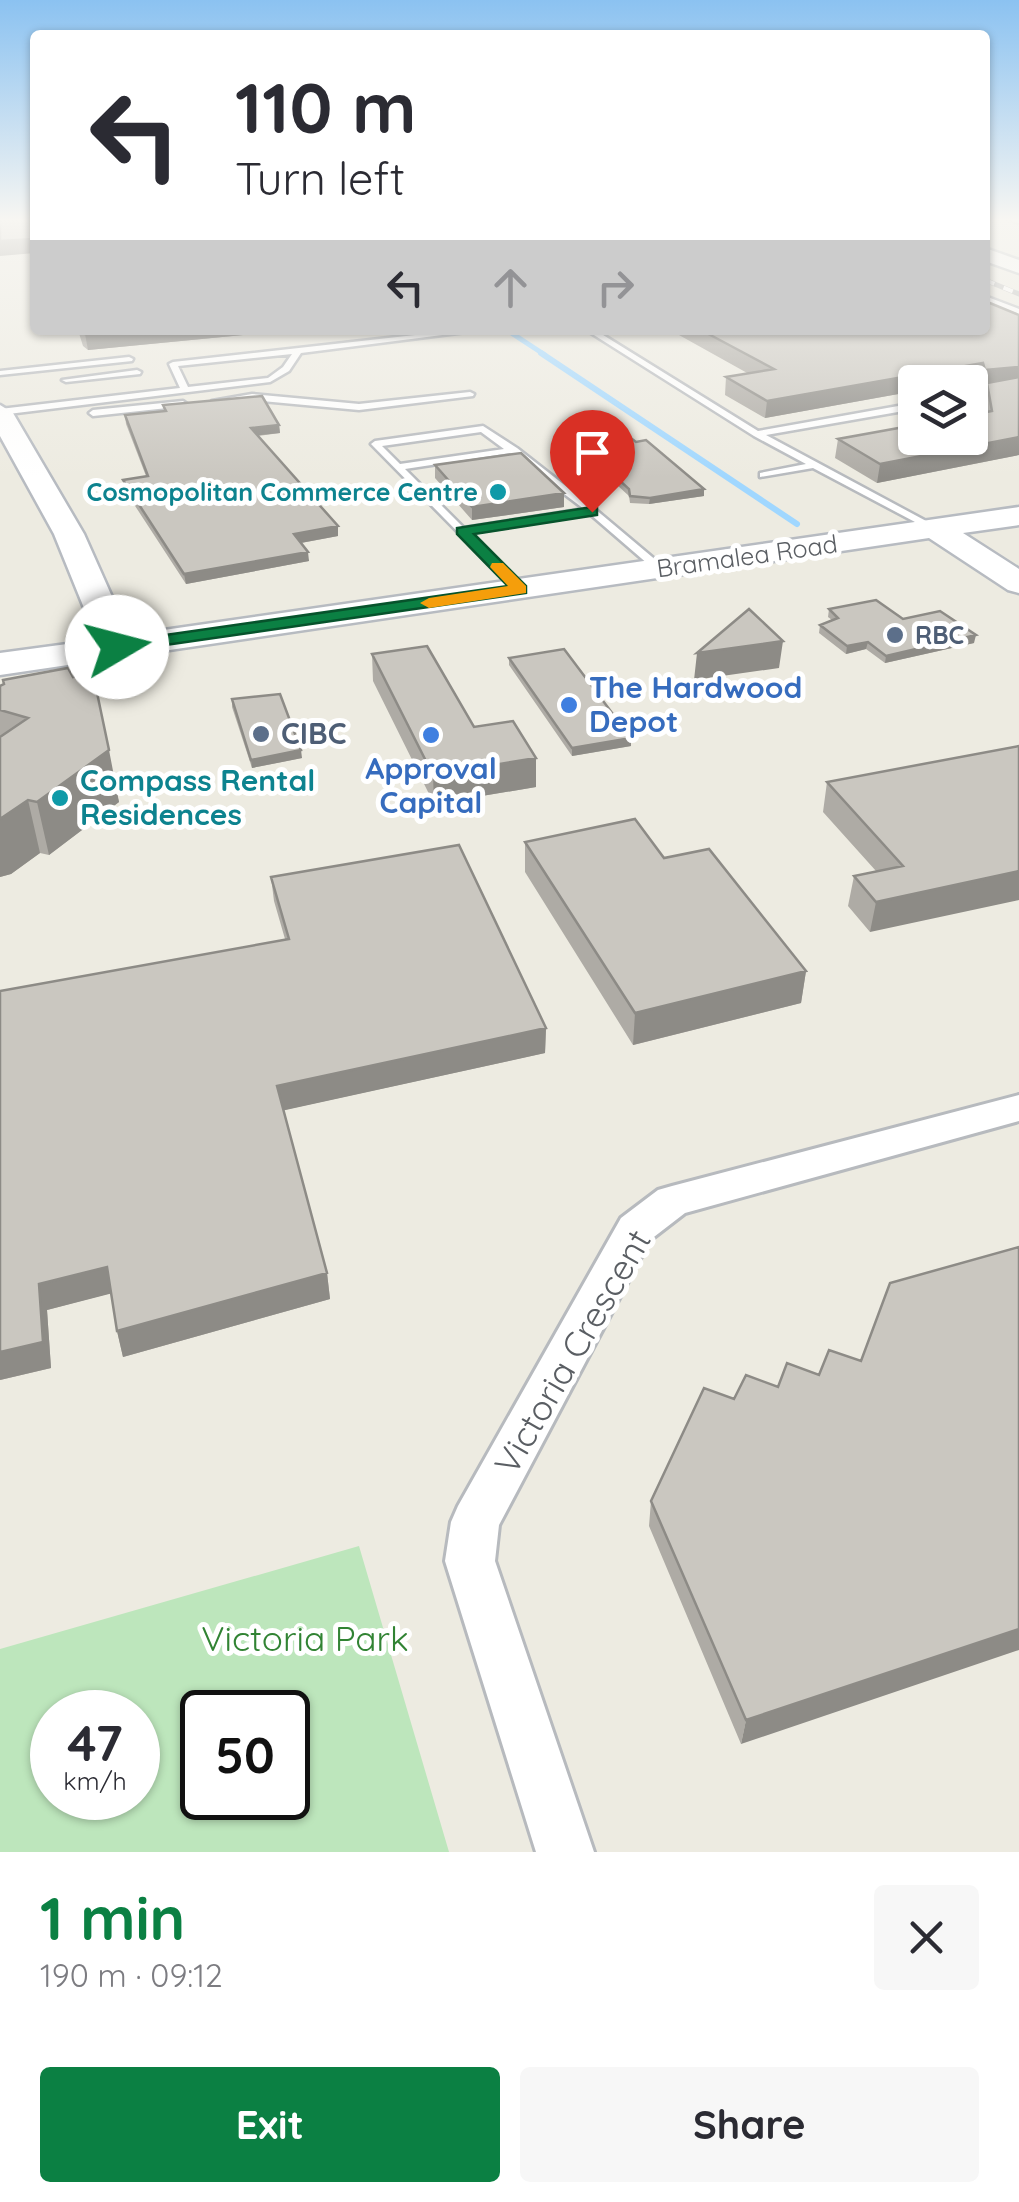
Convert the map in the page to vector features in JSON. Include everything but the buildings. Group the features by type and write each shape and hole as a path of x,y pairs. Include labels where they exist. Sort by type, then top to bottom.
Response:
{"main road":[{"path":"0,412 69,534 117,647"},
{"name":"Bramalea Road","path":"0,664 1019,516"},
{"path":"936,529 1019,583"}],"street":[{"name":"Victoria Crescent","path":"564,1852 470,1561 475,1522 635,1229 672,1200 1019,1108"}],"lane":[{"path":"185,389 173,364 436,335"},
{"path":"598,335 757,434 936,529"},
{"path":"0,412 270,380 286,369 298,351"},
{"path":"0,373 129,358"},
{"path":"60,366 75,402"},
{"path":"66,380 137,372"},
{"path":"988,393 1019,388"},
{"path":"93,414 252,397 359,407 470,394"},
{"path":"757,434 898,409"},
{"path":"520,589 375,444 484,429 660,569"},
{"path":"397,467 514,450"},
{"path":"762,475 813,465"},
{"path":"462,531 592,512"}],"green space":[{"name":"Victoria Park","path":"359,1546 449,1852 0,1852 0,1649"}],"waterway":[{"path":"515,335 545,355"},
{"path":"541,353 797,524"}],"slow traffic":[{"path":"429,603 520,589 498,567"}],"place":[{"name":"Cosmopolitan Commerce Centre","path":"498,492"},
{"name":"RBC","path":"895,635"},
{"name":"The Hardwood Depot","path":"569,705"},
{"name":"CIBC","path":"261,734"},
{"name":"Approval Capital","path":"431,735"},
{"name":"Compass Rental Residences","path":"60,798"}],"route":[{"path":"117,647 520,589 462,531 592,512"}]}
